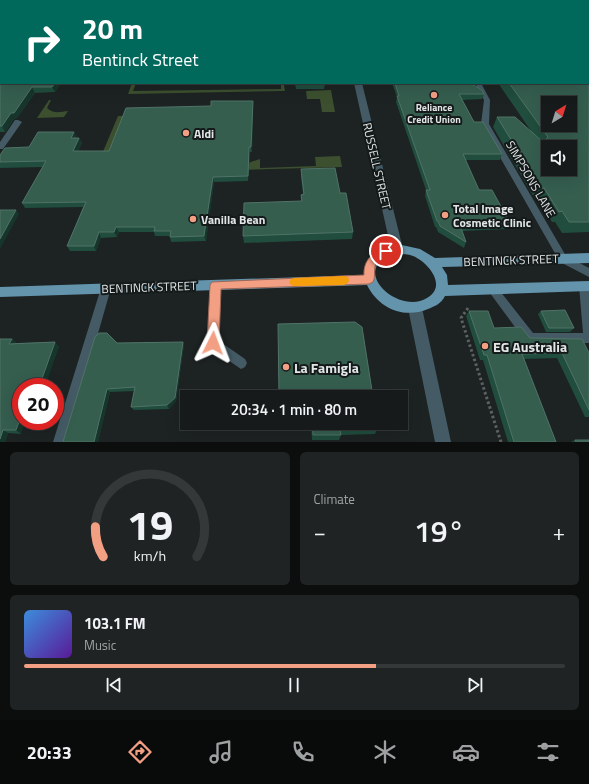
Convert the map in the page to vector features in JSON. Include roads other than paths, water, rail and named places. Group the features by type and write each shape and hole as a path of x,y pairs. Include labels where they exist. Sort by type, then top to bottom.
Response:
{"main road":[{"path":"397,249 416,252 433,263 440,272 442,291 436,300 427,306 403,308 382,298 374,290 369,280 371,263 377,256 386,251 397,249"},
{"name":"BENTINCK STREET","path":"433,263 589,258"},
{"name":"BENTINCK STREET","path":"0,292 369,280"},
{"path":"442,291 587,286"}],"street":[{"name":"RUSSELL STREET","path":"358,84 397,249"},
{"path":"415,308 443,442"}],"lane":[{"name":"SIMPSONS LANE","path":"479,84 487,100 485,124 563,259"},
{"path":"0,147 18,122"},
{"path":"563,259 589,272"},
{"path":"216,285 213,343 241,363"},
{"path":"492,289 530,338 589,338 587,286"},
{"path":"60,442 106,288"}],"place":[{"name":"Reliance Credit Union","path":"434,95"},
{"name":"Aldi","path":"186,133"},
{"name":"Total Image Cosmetic Clinic","path":"445,215"},
{"name":"Vanilla Bean","path":"193,219"},
{"name":"EG Australia","path":"485,346"},
{"name":"La Famigla","path":"286,367"}]}
